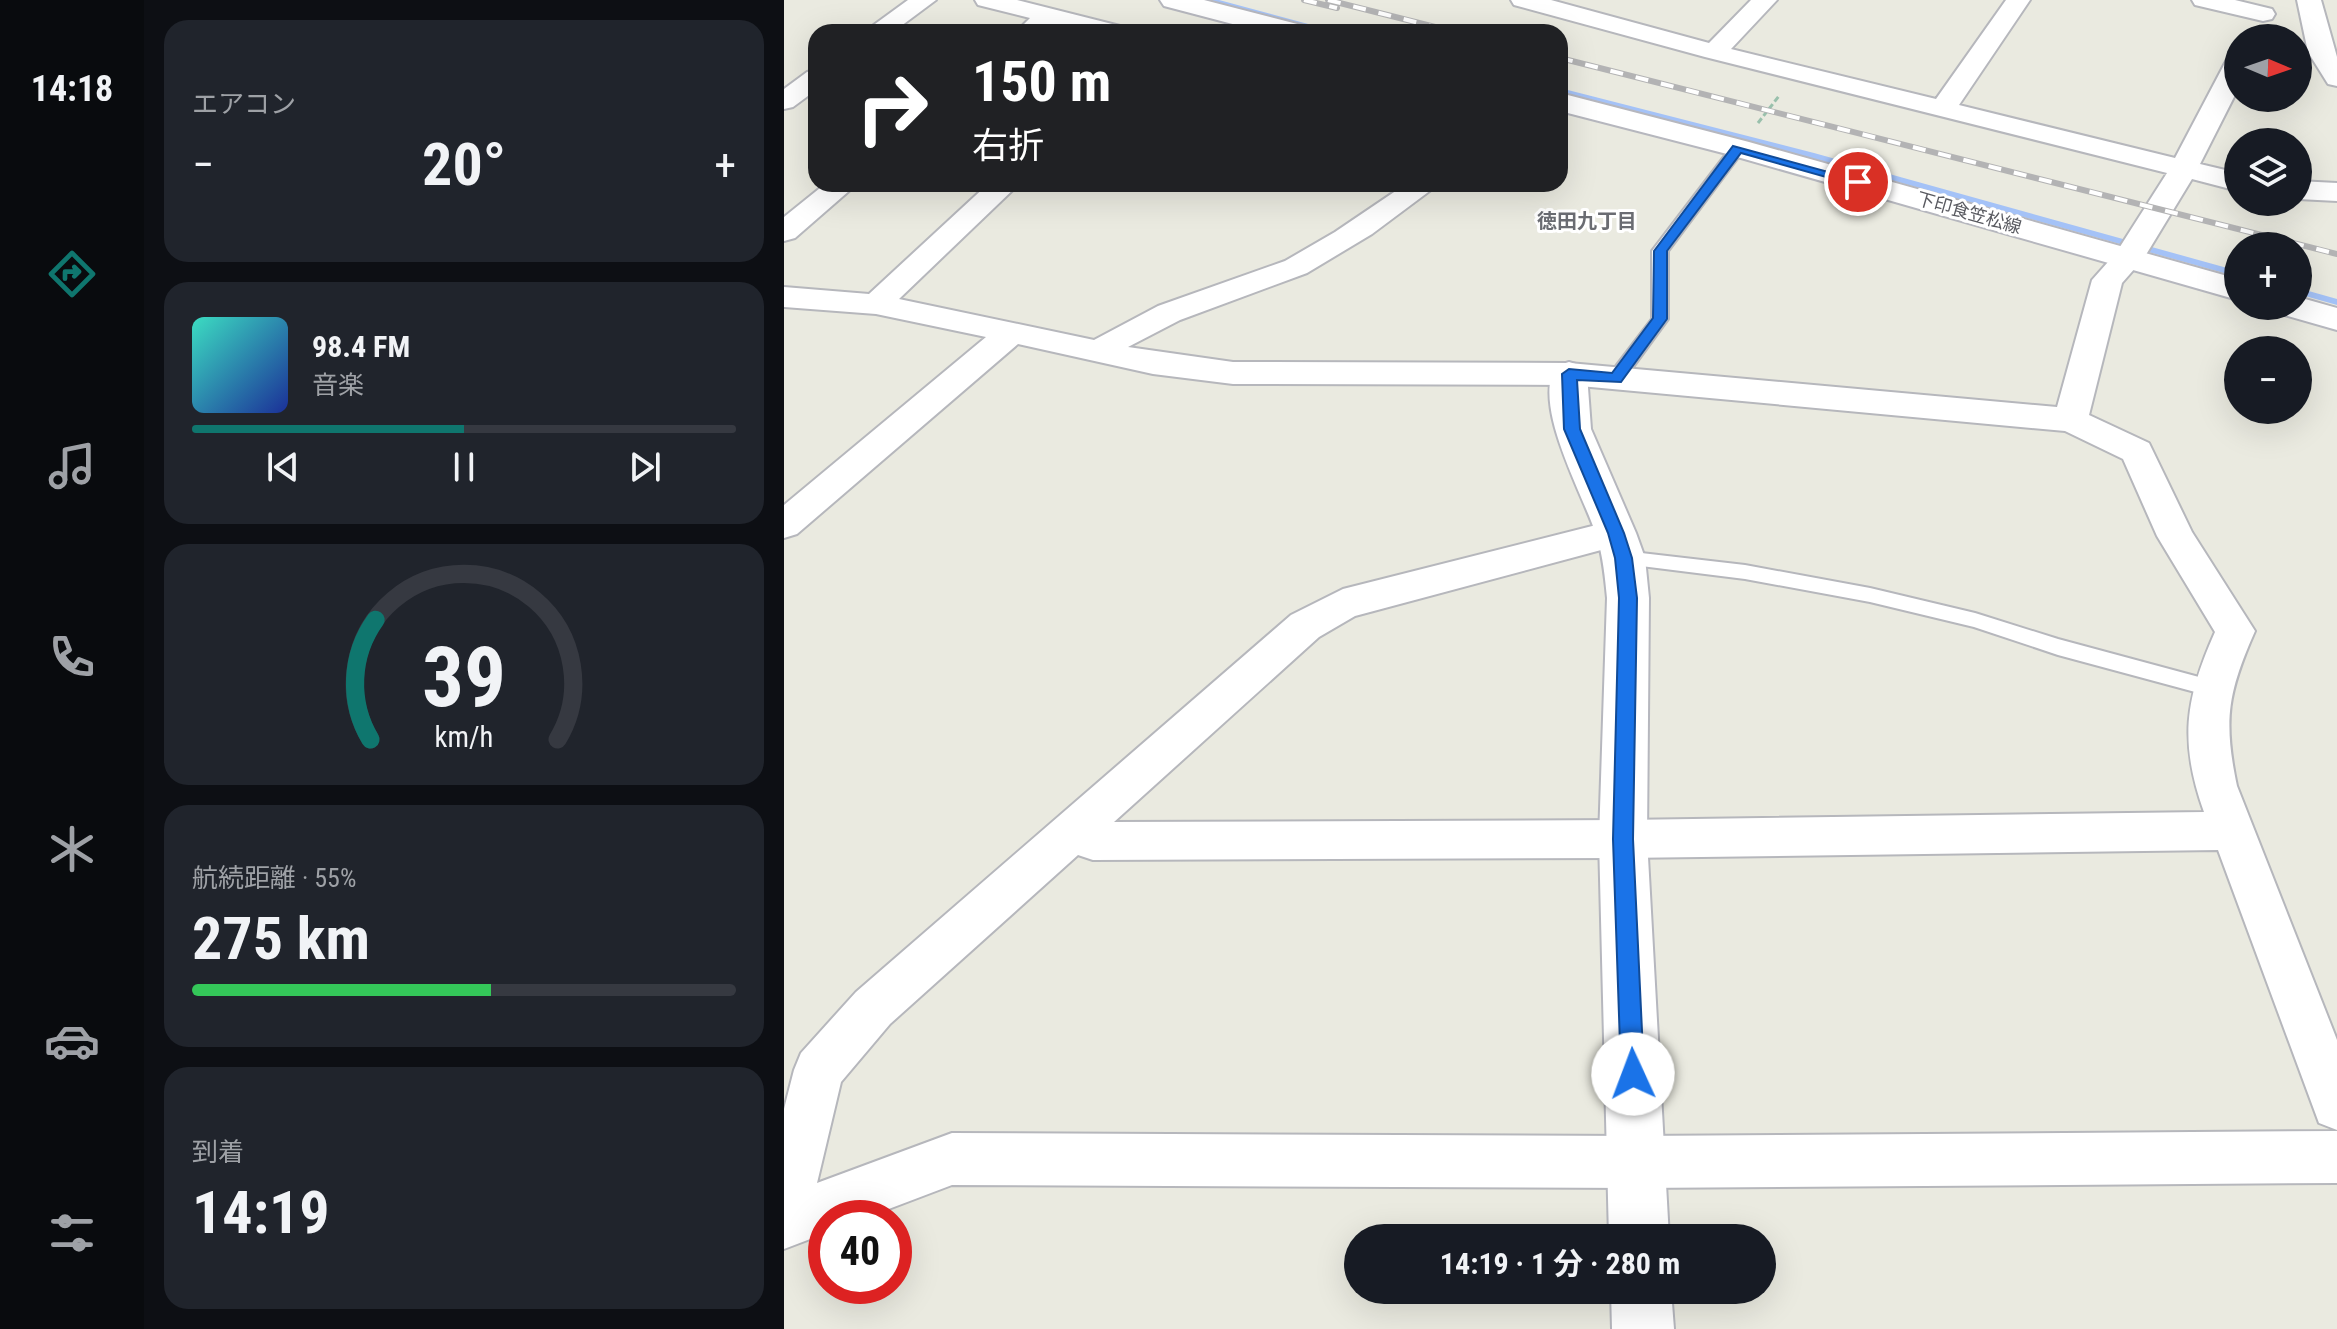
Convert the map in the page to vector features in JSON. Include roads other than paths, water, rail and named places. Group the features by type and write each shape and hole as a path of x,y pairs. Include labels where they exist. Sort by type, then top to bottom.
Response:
{"main road":[{"path":"1173,0 1264,24"},
{"name":"下印食笠松線","path":"1568,104 2136,245 2224,284"},
{"path":"2312,312 2337,319"},
{"path":"1569,374 1572,429 1620,545 1628,598 1623,839 1638,1224"},
{"path":"1642,1304 1643,1329"}],"street":[{"path":"888,24 924,0"},
{"path":"987,0 1083,24"},
{"path":"1523,0 1714,52 2224,179"},
{"path":"1714,52 1765,0"},
{"path":"1943,109 2018,0"},
{"path":"2204,0 2266,7"},
{"path":"2309,0 2321,52 2337,78"},
{"path":"1037,24 1048,15"},
{"path":"784,101 808,84"},
{"path":"2071,420 2107,280 2167,201 2224,91"},
{"path":"2312,191 2337,192"},
{"path":"784,232 833,192"},
{"path":"876,304 996,192"},
{"path":"1099,352 1115,339 1175,310 1297,267 1413,192"},
{"path":"784,297 876,304 1153,363 1233,373 1569,374 1616,378 2071,420 2137,451 2175,536 2235,631 2210,688 2206,740 2216,786 2337,1105"},
{"path":"784,525 1010,334"},
{"path":"1620,545 1343,604 1305,626 873,1008 819,1070 789,1189 790,1220 952,1159 1636,1162 2337,1157"},
{"path":"1075,831 1093,841 1623,839 2233,831"}],"lane":[{"path":"1616,378 1660,319 1660,251 1738,148"},
{"path":"1620,545 1870,595 1975,620 2058,647 2210,688"}],"waterway":[{"path":"1210,0 1303,24"},
{"path":"1568,92 1811,155 2224,270"},
{"path":"2312,295 2337,302"}],"railway":[{"path":"1304,0 1337,8"},
{"path":"1328,0 1423,24"},
{"path":"1568,60 2337,254"}],"district":[{"name":"徳田九丁目","path":"1587,221"}]}
